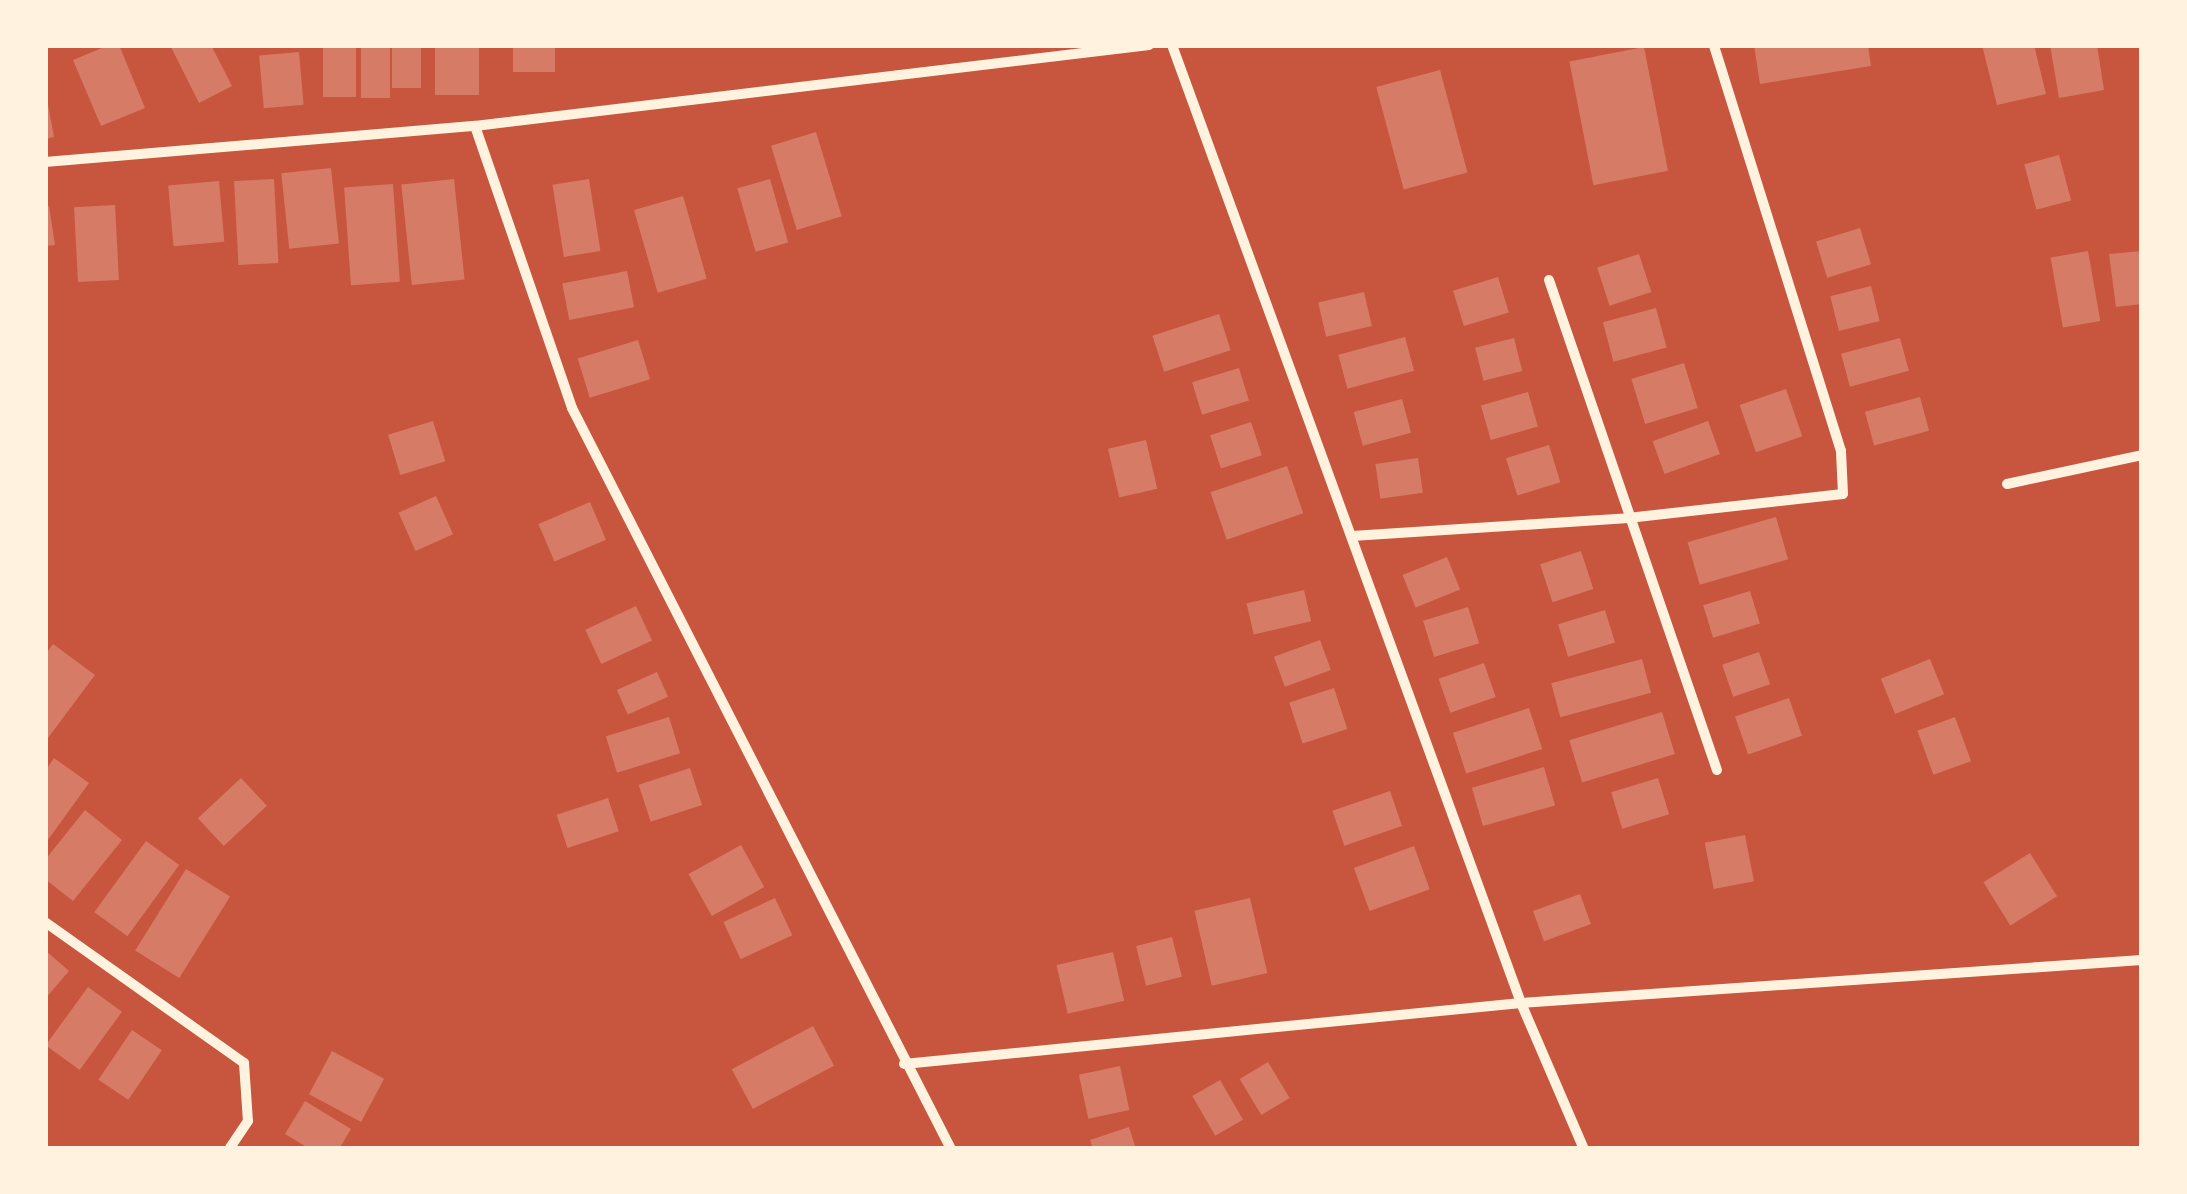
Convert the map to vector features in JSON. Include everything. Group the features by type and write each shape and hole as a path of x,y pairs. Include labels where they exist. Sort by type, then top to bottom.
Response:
{"street":[{"path":"45,162 475,126 1149,45"},
{"path":"1172,45 1521,1003 1584,1149"},
{"path":"1352,536 1628,518 1842,494 1841,450 1714,45"},
{"path":"475,126 572,408 904,1064 951,1149"},
{"path":"1549,280 1717,770"},
{"path":"2007,484 2142,455"},
{"path":"45,922 244,1062 248,1121 229,1149"},
{"path":"904,1064 1521,1003 2142,960"}],"building":[{"path":"109,45 119,45 145,108 101,126 73,60"},
{"path":"170,45 211,45 232,86 199,103"},
{"path":"323,45 356,45 356,97 323,97"},
{"path":"361,45 390,45 390,98 361,98"},
{"path":"392,45 421,45 421,88 392,88"},
{"path":"435,45 479,45 479,95 435,95"},
{"path":"513,45 555,45 555,72 513,72"},
{"path":"1754,45 1868,45 1871,66 1760,84"},
{"path":"1982,45 2034,45 2046,94 1997,105"},
{"path":"2050,45 2097,45 2104,90 2059,98"},
{"path":"1644,47 1668,171 1593,185 1569,62"},
{"path":"299,52 304,105 264,108 259,55"},
{"path":"1440,70 1467,172 1404,189 1376,87"},
{"path":"45,100 54,137 45,139"},
{"path":"816,132 842,216 797,230 771,146"},
{"path":"2059,155 2071,200 2036,210 2024,164"},
{"path":"331,168 339,244 289,249 281,173"},
{"path":"274,179 278,263 238,265 234,181"},
{"path":"454,179 465,279 412,285 401,185"},
{"path":"589,179 600,251 564,257 552,185"},
{"path":"770,179 788,242 756,252 737,188"},
{"path":"219,181 224,242 174,246 168,185"},
{"path":"393,184 400,282 351,285 344,187"},
{"path":"683,196 707,279 658,293 634,210"},
{"path":"115,205 119,280 78,282 74,207"},
{"path":"49,206 55,245 45,246 45,207"},
{"path":"1860,228 1871,264 1827,278 1816,241"},
{"path":"2088,251 2100,321 2063,328 2051,258"},
{"path":"2142,251 2142,304 2116,307 2109,254"},
{"path":"1639,254 1651,292 1610,306 1597,268"},
{"path":"627,271 634,307 569,320 562,284"},
{"path":"1498,277 1509,312 1464,326 1453,291"},
{"path":"1871,286 1880,321 1839,331 1830,296"},
{"path":"1364,292 1372,326 1326,337 1318,303"},
{"path":"1656,308 1667,348 1613,362 1603,322"},
{"path":"1219,314 1231,350 1164,372 1152,336"},
{"path":"1405,337 1414,371 1347,389 1338,355"},
{"path":"1514,338 1522,371 1483,381 1475,348"},
{"path":"1900,338 1909,371 1850,387 1841,354"},
{"path":"638,340 650,379 590,398 578,358"},
{"path":"1684,363 1698,408 1645,424 1631,379"},
{"path":"1239,368 1249,401 1202,415 1192,382"},
{"path":"1786,389 1802,436 1756,452 1740,405"},
{"path":"1528,392 1538,427 1491,440 1481,406"},
{"path":"1920,397 1929,431 1874,446 1865,412"},
{"path":"1402,399 1411,433 1363,446 1354,412"},
{"path":"433,421 445,461 400,475 388,435"},
{"path":"1708,421 1720,454 1665,474 1653,441"},
{"path":"1251,422 1262,455 1221,469 1210,435"},
{"path":"1146,440 1157,489 1119,497 1108,449"},
{"path":"1549,445 1560,482 1517,495 1506,458"},
{"path":"1418,458 1423,493 1380,499 1375,464"},
{"path":"1287,466 1303,513 1227,540 1210,492"},
{"path":"436,496 453,534 416,551 399,513"},
{"path":"590,502 606,540 554,562 538,524"},
{"path":"1776,517 1788,559 1700,585 1688,542"},
{"path":"1581,551 1593,589 1552,602 1540,564"},
{"path":"1447,557 1460,589 1416,607 1402,575"},
{"path":"1304,590 1311,621 1254,634 1247,603"},
{"path":"1750,591 1760,624 1713,638 1703,605"},
{"path":"636,606 652,640 601,664 585,630"},
{"path":"1468,607 1479,643 1434,657 1423,621"},
{"path":"1605,610 1615,643 1568,657 1558,624"},
{"path":"1320,640 1331,670 1285,687 1274,657"},
{"path":"53,644 95,675 45,742 45,655"},
{"path":"1759,652 1770,684 1733,697 1722,665"},
{"path":"1642,659 1651,693 1560,717 1551,683"},
{"path":"1930,659 1944,694 1895,714 1881,679"},
{"path":"1484,663 1496,697 1450,713 1439,679"},
{"path":"657,672 668,697 628,715 617,690"},
{"path":"1334,688 1347,729 1303,743 1289,703"},
{"path":"1789,698 1802,736 1748,754 1735,717"},
{"path":"1529,708 1542,749 1466,774 1453,733"},
{"path":"1662,712 1675,754 1582,782 1569,740"},
{"path":"669,717 680,753 617,773 606,736"},
{"path":"1955,717 1971,761 1933,775 1917,731"},
{"path":"54,758 89,783 45,844 45,771"},
{"path":"1544,767 1555,805 1483,826 1472,788"},
{"path":"690,768 702,805 651,822 639,785"},
{"path":"241,778 267,806 224,846 198,818"},
{"path":"1658,778 1669,814 1622,829 1611,792"},
{"path":"1390,791 1402,826 1344,846 1332,811"},
{"path":"608,798 619,831 567,848 557,815"},
{"path":"85,810 122,840 73,901 45,879 45,860"},
{"path":"1745,835 1754,881 1714,889 1705,843"},
{"path":"146,841 179,865 127,936 94,912"},
{"path":"741,845 764,887 712,916 689,874"},
{"path":"1414,846 1430,889 1370,911 1354,868"},
{"path":"2030,853 2057,896 2010,925 1983,882"},
{"path":"186,869 230,897 179,978 135,950"},
{"path":"1580,894 1591,924 1544,941 1533,911"},
{"path":"775,898 792,935 741,959 723,922"},
{"path":"1250,898 1267,973 1212,986 1194,911"},
{"path":"1172,937 1182,977 1146,986 1136,946"},
{"path":"45,950 69,971 45,999"},
{"path":"1113,952 1124,1001 1068,1014 1056,965"},
{"path":"88,987 122,1012 80,1070 46,1045"},
{"path":"813,1026 834,1066 753,1109 732,1069"},
{"path":"132,1030 162,1050 128,1100 98,1080"},
{"path":"332,1051 384,1079 361,1122 309,1094"},
{"path":"1268,1062 1290,1098 1261,1115 1240,1079"},
{"path":"1120,1066 1129,1110 1088,1119 1079,1075"},
{"path":"1220,1080 1243,1120 1215,1136 1192,1096"},
{"path":"305,1101 351,1129 339,1149 310,1149 285,1134"},
{"path":"1129,1127 1136,1149 1093,1149 1090,1140"}]}
